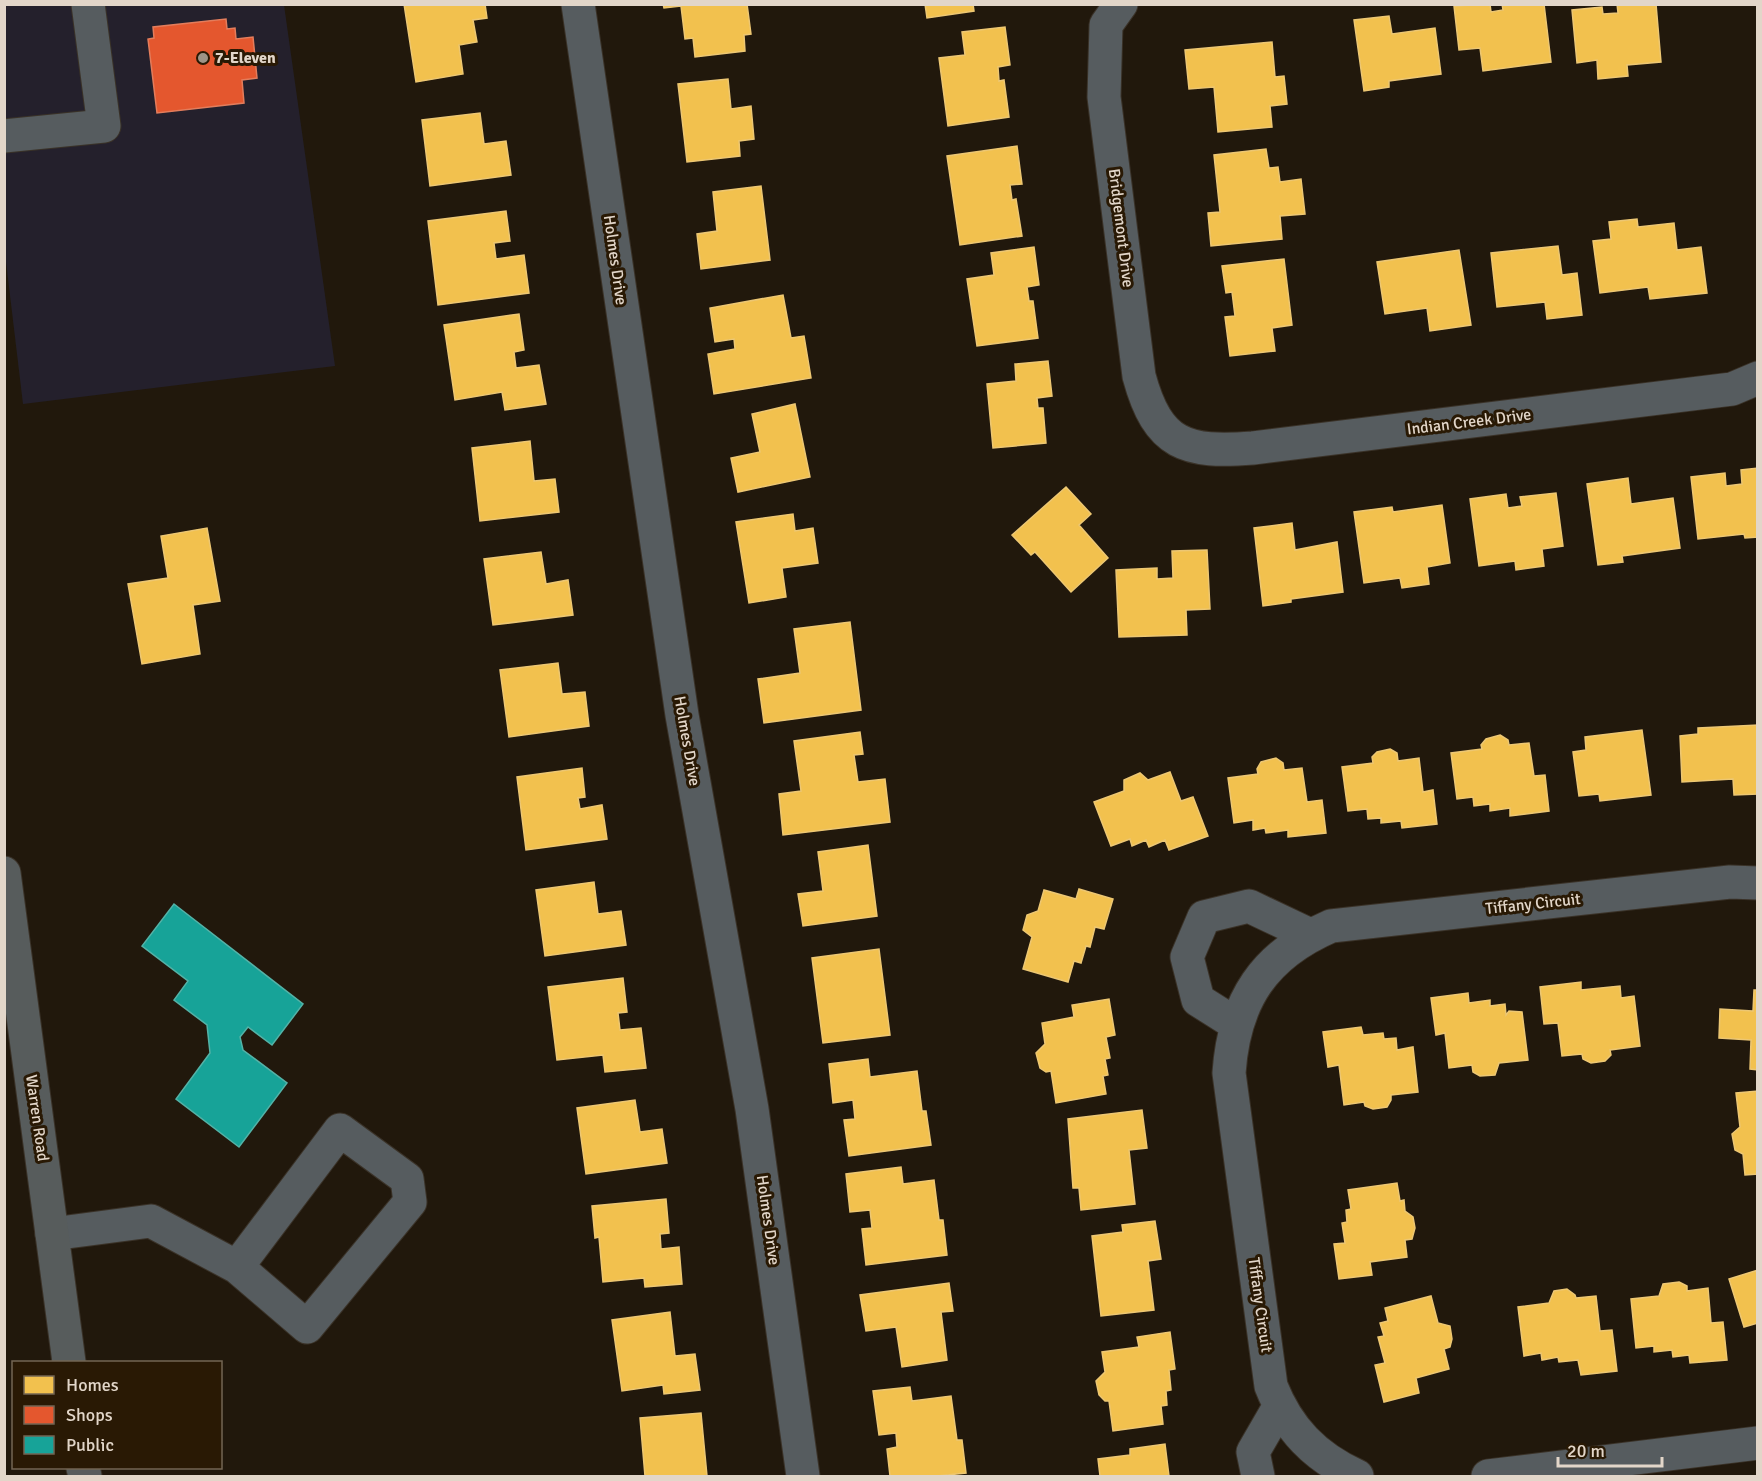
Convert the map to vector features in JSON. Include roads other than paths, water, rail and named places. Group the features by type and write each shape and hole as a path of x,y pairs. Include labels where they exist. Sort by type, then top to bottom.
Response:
{"main road":[{"name":"Warren Road","path":"4,873 69,1361"}],"street":[{"path":"4,136 104,126 88,4"},
{"name":"Holmes Drive","path":"578,4 682,715 752,1109 802,1476"},
{"name":"Bridgemont Drive","path":"1105,11 1104,97 1140,376 1146,402 1158,422 1179,442"},
{"name":"Indian Creek Drive","path":"1179,442 1204,451 1253,448 1732,389 1758,378"},
{"name":"Tiffany Circuit","path":"1357,1476 1317,1454 1291,1426 1279,1407 1271,1386 1229,1073 1236,1024 1257,981 1290,948 1310,935 1332,926 1730,882 1758,883"},
{"path":"1236,1024 1198,1000 1187,957 1204,917 1249,906 1310,935"},
{"path":"52,1234 152,1221 237,1267 307,1327 410,1202 407,1179 340,1130 237,1267"},
{"path":"1258,1476 1253,1452 1279,1407"},
{"path":"1488,1476 1557,1472 1758,1443"}],"place":[{"name":"7-Eleven","path":"203,58"}]}
